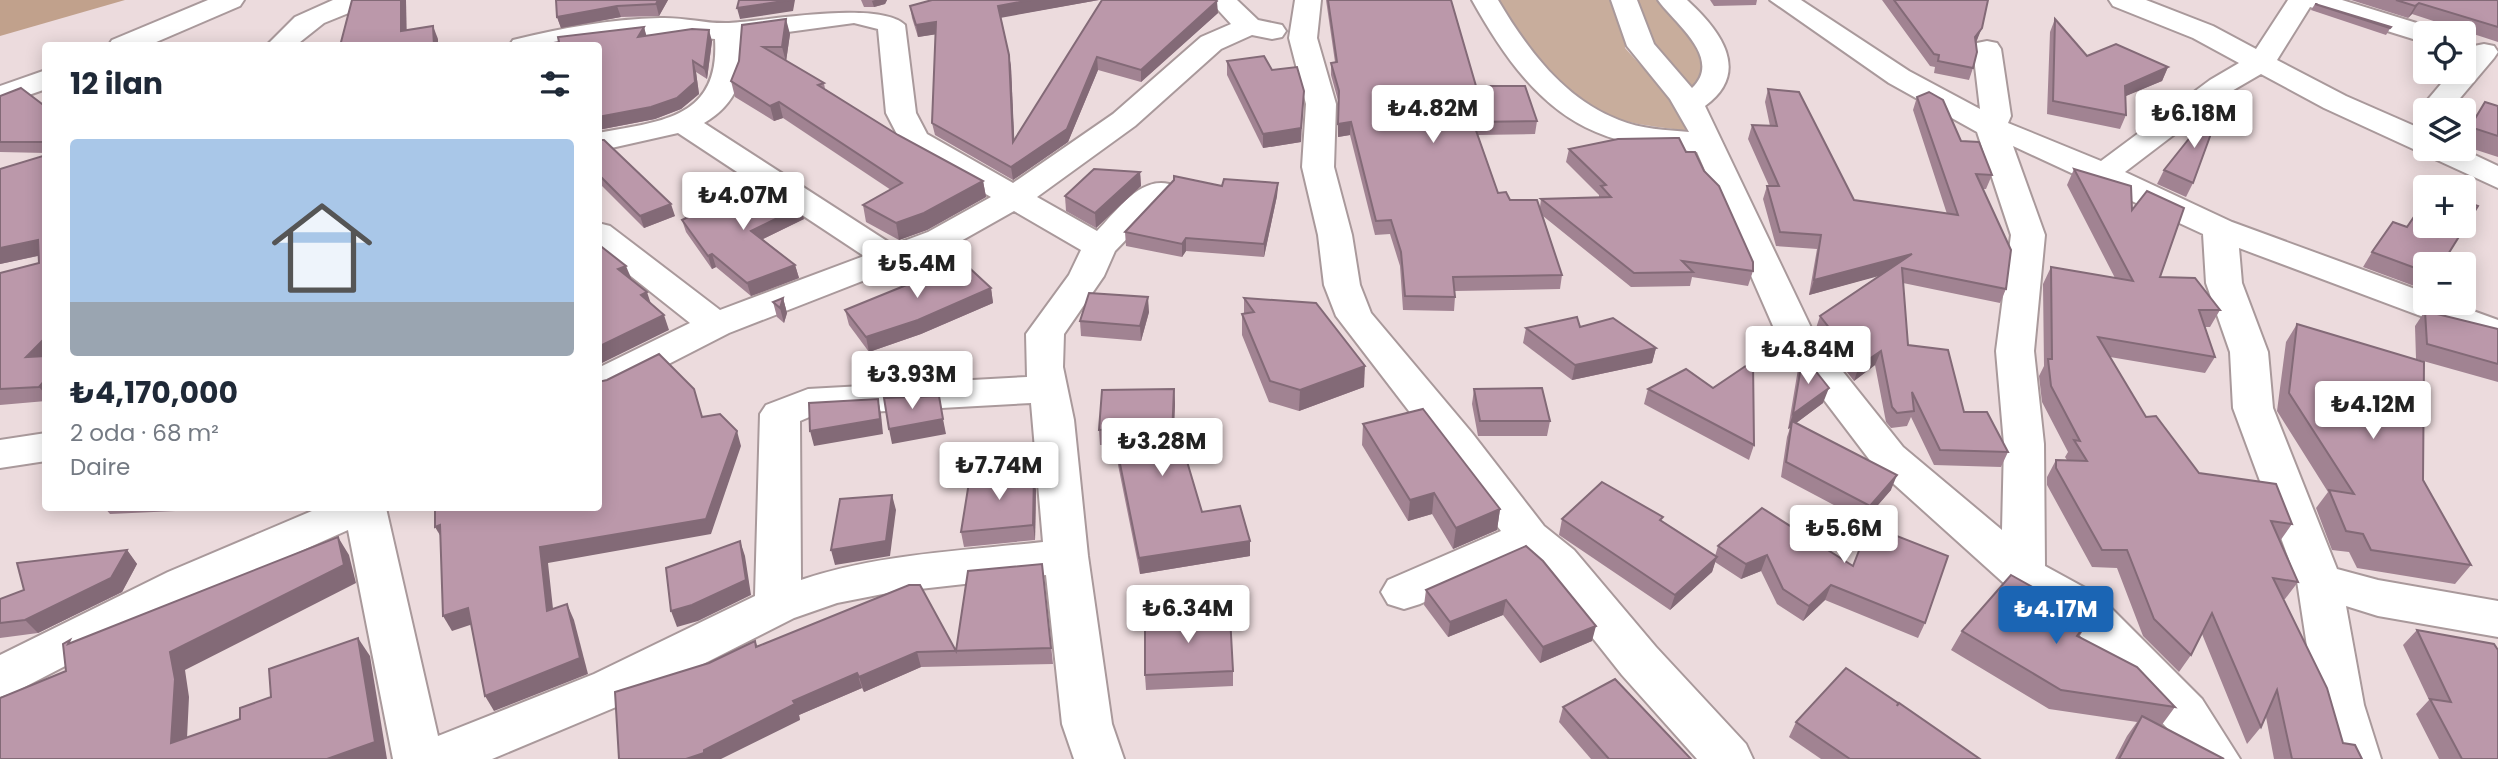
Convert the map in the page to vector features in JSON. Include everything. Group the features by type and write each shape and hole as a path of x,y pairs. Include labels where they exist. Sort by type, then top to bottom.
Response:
{"street":[{"path":"131,42 230,0"},
{"path":"283,42 292,29 357,0"},
{"path":"1222,0 1249,26 1303,38"},
{"path":"1308,0 1303,38 1321,104 1318,167 1335,235 1342,285 1354,316 1458,443 1529,537 1558,562 1639,661 1728,759"},
{"path":"1485,0 1525,62 1568,104 1598,123 1653,137 1707,144"},
{"path":"1624,0 1641,46 1689,104 1746,222 1799,342 1889,457 2022,574 2082,608 2185,714 2215,759"},
{"path":"1671,0 1690,17 1708,40 1715,63 1710,86 1689,104"},
{"path":"1783,0 1899,77 1991,127 2104,174 2220,229 2498,333"},
{"path":"2122,0 2203,32 2335,102 2413,132"},
{"path":"2104,174 2220,86 2261,62 2301,0"},
{"path":"2314,0 2413,31"},
{"path":"544,42 612,29 681,26 729,31 838,16 878,17 910,8"},
{"path":"878,17 891,25 901,113 915,140 1100,247"},
{"path":"602,382 716,326 940,239 1014,198 1124,120 1211,43 1249,26"},
{"path":"602,141 683,124 700,114 720,92 730,71 729,31"},
{"path":"1987,49 1996,116 1991,127 2028,235 2015,351 2025,444 2022,574"},
{"path":"2444,98 2482,52"},
{"path":"0,96 42,80"},
{"path":"683,124 890,258"},
{"path":"2468,161 2498,178"},
{"path":"1098,759 1087,724 1066,556 1054,420 1044,366 1045,334 1086,276 1100,247 1157,191"},
{"path":"2220,229 2224,283 2249,352 2253,408 2319,581 2340,705 2356,759"},
{"path":"602,236 716,326"},
{"path":"778,605 780,414 807,401 1048,388"},
{"path":"0,454 42,448"},
{"path":"0,677 184,584 352,511"},
{"path":"366,511 418,759"},
{"path":"1404,592 1529,537"},
{"path":"437,759 611,688 778,605 834,586 893,575 1066,556"},
{"path":"2319,581 2378,598 2498,619"}],"shaded area":[{"path":"0,0 125,0 0,36"},
{"path":"1495,0 1613,0 1626,32 1625,48 1679,108 1686,131 1620,120 1575,98 1544,68"},
{"path":"1636,0 1661,0 1701,39 1705,71 1692,89 1646,41"}],"building":[{"path":"352,0 401,0 401,31 433,26 434,42 341,42"},
{"path":"556,0 658,0 656,4 617,6 557,17"},
{"path":"739,0 790,0 737,8"},
{"path":"932,0 1031,0 998,6 1009,55 1013,142 1102,0 1217,1 1141,70 1097,57 1067,129 1011,167 932,123 936,22 916,25 910,6"},
{"path":"1328,0 1451,0 1476,86 1525,86 1537,121 1473,122 1498,193 1506,192 1510,200 1537,200 1562,275 1453,277 1455,297 1405,296 1401,252 1391,220 1376,221 1351,122 1338,124 1339,91 1331,63 1337,62"},
{"path":"1894,0 1988,0 1982,28 1975,37 1977,52 1973,68 1938,61 1939,55 1934,54"},
{"path":"2396,0 2498,0 2498,27 2419,3 2415,6"},
{"path":"2315,4 2391,27 2390,28"},
{"path":"786,19 782,47 763,47 824,83 818,85 898,135 983,181 924,213 896,223 863,205 902,183 779,102 770,106 731,81 739,61 742,25"},
{"path":"2055,19 2087,56 2116,44 2168,67 2125,86 2126,115 2053,101"},
{"path":"644,27 638,37 692,29 709,30 704,68 693,61 695,82 677,98 651,107 602,116 602,42 559,42 558,37"},
{"path":"1264,56 1272,70 1297,67 1304,91 1301,128 1263,134 1227,61"},
{"path":"21,88 42,104 42,142 0,142 0,96"},
{"path":"1768,89 1799,92 1854,200 1958,215 1917,97 1929,92 1943,100 1961,141 1979,142 1992,175 1976,174 2011,250 2006,289 1902,268 1908,345 1948,350 1964,412 1987,412 2008,452 1940,450 1912,392 1914,411 1897,413 1892,407 1881,351 1859,366 1820,316 1912,254 1814,280 1821,235 1780,232 1767,186 1779,186 1752,125 1777,126"},
{"path":"2485,102 2498,106 2498,136 2476,129 2476,117"},
{"path":"2215,106 2220,109 2193,183 2164,170"},
{"path":"1679,138 1686,152 1695,152 1704,171 1719,186 1753,262 1753,271 1682,261 1693,272 1634,273 1541,199 1611,197 1601,186 1606,185 1569,149 1618,139"},
{"path":"602,140 671,204 640,216 602,178"},
{"path":"42,156 42,341 26,357 42,356 42,384 39,387 0,389 0,273 39,263 38,240 0,248 0,169"},
{"path":"1094,169 1140,172 1095,213 1065,196"},
{"path":"2074,169 2131,186 2132,210 2147,191 2184,208 2160,277 2195,278 2220,310 2199,310 2215,357 2098,337 2146,417 2156,416 2199,473 2276,484 2292,524 2271,521 2298,582 2273,578 2327,688 2343,743 2355,745 2362,759 2292,759 2277,690 2261,727 2212,613 2191,655 2154,619 2127,550 2102,550 2056,468 2056,460 2087,461 2074,440 2080,441 2051,386 2048,359 2052,359 2051,267 2133,281"},
{"path":"1174,176 1222,186 1224,179 1278,183 1264,244 1186,238 1182,244 1125,232 1174,180"},
{"path":"762,182 800,207 751,231 795,265 747,283 712,254 708,256 682,220"},
{"path":"2413,218 2413,238 2458,238 2449,252 2413,252 2413,267 2372,252 2393,222 2407,227"},
{"path":"602,247 626,266 618,269 647,292 641,295 664,315 602,345"},
{"path":"963,262 991,288 918,320 866,337 845,310"},
{"path":"1089,293 1148,297 1140,326 1080,321"},
{"path":"783,298 780,308 773,302"},
{"path":"1244,298 1316,303 1365,366 1300,390 1270,381 1242,314 1254,312"},
{"path":"2425,315 2441,315 2498,329 2498,364 2427,344"},
{"path":"1577,317 1580,327 1613,318 1656,348 1575,365 1526,328"},
{"path":"2297,324 2424,362 2423,480 2471,565 2371,550 2363,534 2346,531 2329,490 2354,494 2289,393"},
{"path":"659,354 694,389 702,417 720,414 737,431 706,519 540,547 547,611 567,604 580,658 485,696 468,608 443,616 440,525 435,527 435,511 602,511 602,381"},
{"path":"1803,355 1829,388 1793,414"},
{"path":"1753,361 1754,445 1648,389 1686,369 1713,388"},
{"path":"1542,388 1550,421 1480,421 1474,389"},
{"path":"1174,389 1171,460 1186,458 1202,512 1240,506 1250,541 1139,558 1113,429 1099,430 1102,390"},
{"path":"939,396 943,419 889,429 884,398"},
{"path":"878,399 880,419 810,431 809,403"},
{"path":"1423,409 1500,509 1456,528 1434,493 1410,500 1363,424"},
{"path":"1792,421 1897,475 1870,506 1786,462"},
{"path":"1034,474 1033,525 961,532 970,476"},
{"path":"1602,482 1663,517 1660,520 1717,557 1675,595 1562,519"},
{"path":"892,495 886,541 831,550 840,499"},
{"path":"1762,508 1853,566 1869,525 1948,556 1925,623 1831,585 1809,606 1783,589 1767,555 1746,564 1718,546"},
{"path":"338,537 344,565 170,652 175,679 171,743 240,719 240,708 271,697 269,669 358,638 375,742 327,759 0,759 0,698 66,671 63,644"},
{"path":"740,541 746,580 692,605 671,611 666,568"},
{"path":"1526,546 1543,561 1596,626 1543,647 1506,600 1450,622 1426,590"},
{"path":"127,550 111,578 25,620 0,623 0,599 24,590 17,563"},
{"path":"1042,564 1051,648 956,651 968,571"},
{"path":"2011,575 2090,619 2077,636 2137,667 2175,707 2061,690 1962,631"},
{"path":"909,585 920,585 956,651 917,652 859,677 857,673 793,701 795,704 704,750 704,753 686,759 619,759 615,692 709,663 755,641 756,647"},
{"path":"1230,616 1233,671 1145,675 1145,619"},
{"path":"2417,630 2494,644 2498,650 2498,759 2462,759 2430,699 2451,702"},
{"path":"1846,668 1898,703 1897,706 1899,703 1980,759 1850,759 1796,722"},
{"path":"1615,679 1691,759 1609,759 1563,707"},
{"path":"2142,716 2224,759 2119,759"}]}
